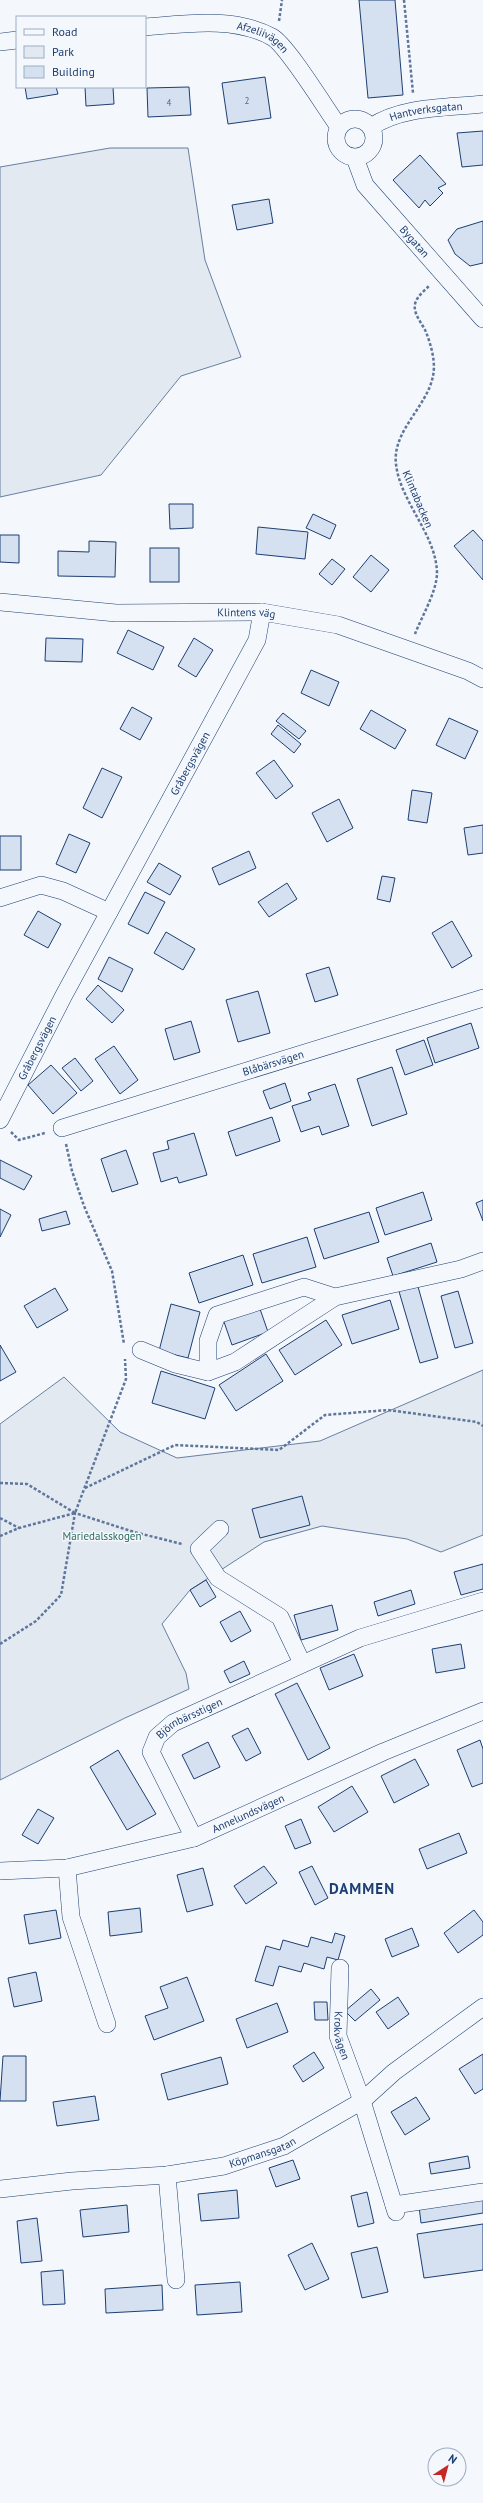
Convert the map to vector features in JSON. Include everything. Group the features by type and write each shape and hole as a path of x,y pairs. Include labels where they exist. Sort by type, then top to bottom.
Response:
{"street":[{"name":"Afzeliivägen","path":"146,27 204,23 236,26 273,37 289,55 339,127"},
{"path":"0,42 16,40"},
{"name":"Hantverksgatan","path":"371,127 394,116 415,111 483,104"},
{"path":"349,119 365,121 371,127 374,136 373,145 364,156 355,158 347,156 338,147 336,135 339,127 349,119"},
{"name":"Bygatan","path":"355,158 365,185 483,319"},
{"name":"Klintens väg","path":"0,602 116,613 262,612 338,626 468,671 483,679"},
{"name":"Gråbergsvägen","path":"0,1120 109,912 257,640 262,612"},
{"path":"0,898 42,885 63,892 109,912"},
{"name":"Blåbärsvägen","path":"62,1128 483,998"},
{"path":"141,1350 175,1364 208,1372 235,1362 335,1297 461,1269 483,1261"},
{"path":"208,1372 208,1341 217,1315 304,1287 335,1297"},
{"path":"220,1529 199,1549 218,1578 280,1617 302,1663"},
{"name":"Björnbärsstigen","path":"194,1838 151,1752 157,1737 173,1723 273,1679 302,1663 360,1638 483,1601"},
{"name":"Annelundsvägen","path":"0,1871 66,1868 194,1838 383,1752 483,1712"},
{"path":"66,1868 71,1917 106,2024"},
{"name":"Krokvägen","path":"340,1968 338,2036 362,2101 395,2209 483,2192"},
{"name":"Köpmansgatan","path":"0,2189 72,2181 166,2176 224,2166 284,2146 362,2101 394,2072 483,2007"},
{"path":"166,2176 176,2280"}],"path":[{"path":"404,0 415,111"},
{"name":"Klintabacken","path":"409,650 435,584 437,574 433,553 401,481 396,464 396,451 400,439 433,376 432,351 426,331 415,312 415,304 420,296 443,274"},
{"path":"0,1120 19,1140 62,1128 72,1171 84,1206 112,1271 124,1344 126,1379 75,1513 61,1595 36,1621 0,1644"},
{"path":"124,1344 141,1350"},
{"path":"85,1488 175,1445 279,1450 325,1415 388,1410 477,1422 483,1426"},
{"path":"0,1483 28,1484 75,1513 134,1532 199,1549"},
{"path":"0,1536 19,1528 75,1513"},
{"path":"0,1518 19,1528"}],"green space":[{"path":"110,148 188,148 205,260 241,357 181,376 101,475 0,497 0,167"},
{"name":"Mariedalsskogen","path":"483,1370 483,1535 441,1552 407,1539 322,1526 264,1542 190,1590 162,1624 186,1673 189,1689 125,1718 0,1780 0,1424 64,1377 120,1432 177,1458 320,1441"}],"building":[{"path":"359,0 395,0 403,95 368,98"},
{"path":"265,77 271,118 228,124 222,83"},
{"path":"189,87 191,115 148,117 147,88"},
{"path":"25,88 56,88 58,94 27,99"},
{"path":"85,88 113,88 114,104 86,106"},
{"path":"483,131 483,165 462,167 457,133"},
{"path":"420,155 446,184 438,188 443,193 430,206 425,200 419,208 393,180"},
{"path":"269,199 273,223 237,230 232,205"},
{"path":"483,221 483,263 470,266 455,254 448,240 457,229"},
{"path":"169,504 193,504 193,528 170,529"},
{"path":"313,514 336,525 330,539 306,528"},
{"path":"258,527 308,532 305,559 256,554"},
{"path":"473,530 483,541 483,580 454,546"},
{"path":"0,535 19,535 19,563 0,562"},
{"path":"89,541 116,542 115,577 58,576 58,551 89,552"},
{"path":"150,548 179,548 179,582 150,582"},
{"path":"371,555 389,570 371,592 353,577"},
{"path":"332,559 345,569 332,585 319,574"},
{"path":"128,630 164,647 153,670 117,653"},
{"path":"46,638 83,639 82,662 45,661"},
{"path":"194,638 213,650 196,677 178,666"},
{"path":"311,670 339,682 329,706 301,693"},
{"path":"132,707 152,718 140,740 120,729"},
{"path":"371,710 406,730 395,749 360,729"},
{"path":"283,713 306,731 299,739 276,721"},
{"path":"449,718 478,731 465,759 436,745"},
{"path":"278,725 301,744 294,753 271,734"},
{"path":"274,760 293,786 276,799 256,773"},
{"path":"102,768 122,777 102,818 83,808"},
{"path":"412,790 432,793 427,823 408,820"},
{"path":"339,799 353,828 327,842 312,813"},
{"path":"483,825 483,853 468,855 464,828"},
{"path":"69,834 90,843 76,873 56,864"},
{"path":"0,836 21,836 21,870 0,870"},
{"path":"249,851 256,868 219,885 212,868"},
{"path":"159,863 181,876 170,895 147,882"},
{"path":"382,876 395,878 390,902 377,899"},
{"path":"287,883 297,899 269,917 258,902"},
{"path":"145,892 165,902 148,934 128,924"},
{"path":"38,911 61,924 48,948 24,935"},
{"path":"452,921 472,956 452,968 432,933"},
{"path":"166,932 195,949 183,970 154,953"},
{"path":"109,957 133,969 122,992 98,979"},
{"path":"329,967 338,995 315,1002 306,974"},
{"path":"98,985 124,1010 112,1023 86,999"},
{"path":"258,991 270,1033 238,1042 226,1000"},
{"path":"191,1021 200,1052 174,1060 165,1029"},
{"path":"471,1023 479,1048 435,1063 427,1038"},
{"path":"424,1040 433,1065 405,1075 396,1050"},
{"path":"114,1046 138,1080 120,1094 95,1059"},
{"path":"75,1058 93,1081 81,1091 62,1068"},
{"path":"51,1065 77,1093 53,1114 28,1085"},
{"path":"392,1067 407,1114 372,1126 357,1079"},
{"path":"285,1083 291,1101 270,1109 263,1091"},
{"path":"335,1084 349,1126 322,1135 319,1126 301,1132 292,1106 311,1100 308,1093"},
{"path":"272,1117 280,1141 236,1156 228,1132"},
{"path":"194,1133 207,1175 179,1183 177,1177 161,1182 153,1153 169,1149 167,1141"},
{"path":"126,1150 138,1184 112,1192 101,1159"},
{"path":"0,1160 32,1176 24,1190 0,1178"},
{"path":"423,1192 432,1220 385,1235 376,1208"},
{"path":"483,1200 483,1221 476,1203"},
{"path":"0,1209 11,1215 0,1237"},
{"path":"66,1211 70,1224 42,1231 39,1219"},
{"path":"369,1212 379,1242 324,1259 314,1229"},
{"path":"307,1237 316,1267 262,1283 253,1254"},
{"path":"431,1243 437,1262 393,1276 387,1258"},
{"path":"243,1255 253,1285 199,1303 189,1273"},
{"path":"417,1283 438,1358 420,1363 398,1288"},
{"path":"55,1288 68,1310 37,1328 24,1306"},
{"path":"458,1291 473,1343 455,1348 441,1296"},
{"path":"390,1300 399,1329 352,1344 342,1315"},
{"path":"171,1304 200,1312 188,1358 159,1351"},
{"path":"259,1306 268,1332 232,1345 223,1319"},
{"path":"326,1320 342,1345 295,1375 279,1350"},
{"path":"0,1345 16,1372 0,1381"},
{"path":"266,1354 283,1381 236,1411 219,1385"},
{"path":"161,1371 215,1388 205,1419 152,1403"},
{"path":"302,1496 310,1525 260,1538 252,1509"},
{"path":"483,1564 483,1589 461,1595 454,1572"},
{"path":"206,1580 216,1597 200,1607 190,1590"},
{"path":"411,1590 415,1604 378,1616 374,1602"},
{"path":"332,1605 338,1630 301,1640 294,1615"},
{"path":"240,1611 251,1631 231,1642 220,1622"},
{"path":"461,1644 465,1668 436,1673 432,1649"},
{"path":"354,1654 363,1676 329,1690 320,1668"},
{"path":"244,1661 250,1674 230,1683 224,1671"},
{"path":"297,1683 330,1748 308,1760 275,1694"},
{"path":"248,1728 261,1753 246,1761 232,1736"},
{"path":"480,1740 483,1749 483,1783 472,1787 457,1750"},
{"path":"208,1742 220,1767 194,1779 182,1755"},
{"path":"118,1750 156,1814 127,1830 90,1767"},
{"path":"415,1759 429,1785 394,1803 381,1776"},
{"path":"352,1786 368,1812 334,1832 318,1807"},
{"path":"38,1809 54,1818 38,1844 22,1835"},
{"path":"301,1819 311,1843 295,1849 285,1826"},
{"path":"459,1833 467,1853 427,1869 419,1849"},
{"path":"264,1866 277,1883 246,1904 234,1886"},
{"path":"312,1866 328,1898 315,1905 299,1872"},
{"path":"203,1868 213,1905 187,1912 177,1875"},
{"path":"140,1908 142,1932 110,1936 108,1912"},
{"path":"56,1910 61,1938 29,1944 24,1915"},
{"path":"474,1910 483,1922 483,1935 458,1953 444,1933"},
{"path":"412,1928 419,1946 392,1957 385,1939"},
{"path":"335,1933 345,1936 338,1960 327,1957 324,1969 304,1963 301,1972 279,1966 273,1986 255,1981 266,1946 280,1950 283,1940 308,1947 311,1937 332,1943"},
{"path":"36,1972 42,2001 14,2007 8,1978"},
{"path":"187,1977 204,2021 154,2040 145,2016 168,2008 160,1987"},
{"path":"371,1989 380,2000 355,2021 345,2011"},
{"path":"398,1997 409,2014 388,2029 376,2012"},
{"path":"314,2002 327,2002 328,2020 315,2020"},
{"path":"277,2003 288,2032 247,2048 236,2019"},
{"path":"314,2052 324,2068 303,2082 293,2066"},
{"path":"483,2054 483,2089 475,2094 459,2069"},
{"path":"3,2056 26,2056 26,2101 0,2101"},
{"path":"221,2057 228,2084 168,2100 161,2074"},
{"path":"95,2096 99,2120 57,2126 53,2102"},
{"path":"416,2097 430,2119 405,2135 391,2112"},
{"path":"468,2156 470,2168 431,2174 429,2163"},
{"path":"293,2160 300,2179 276,2187 269,2168"},
{"path":"237,2190 239,2218 201,2221 198,2194"},
{"path":"367,2192 374,2223 358,2227 351,2196"},
{"path":"483,2196 483,2213 421,2223 419,2206"},
{"path":"127,2205 129,2232 83,2237 80,2210"},
{"path":"37,2218 42,2261 21,2263 17,2221"},
{"path":"483,2224 483,2270 424,2278 417,2234"},
{"path":"312,2243 329,2279 305,2290 288,2255"},
{"path":"377,2247 388,2292 362,2298 351,2253"},
{"path":"63,2270 65,2304 43,2305 41,2272"},
{"path":"240,2282 242,2312 197,2315 195,2285"},
{"path":"162,2285 163,2310 106,2313 105,2289"}],"district":[{"name":"DAMMEN","path":"362,1888"}]}
